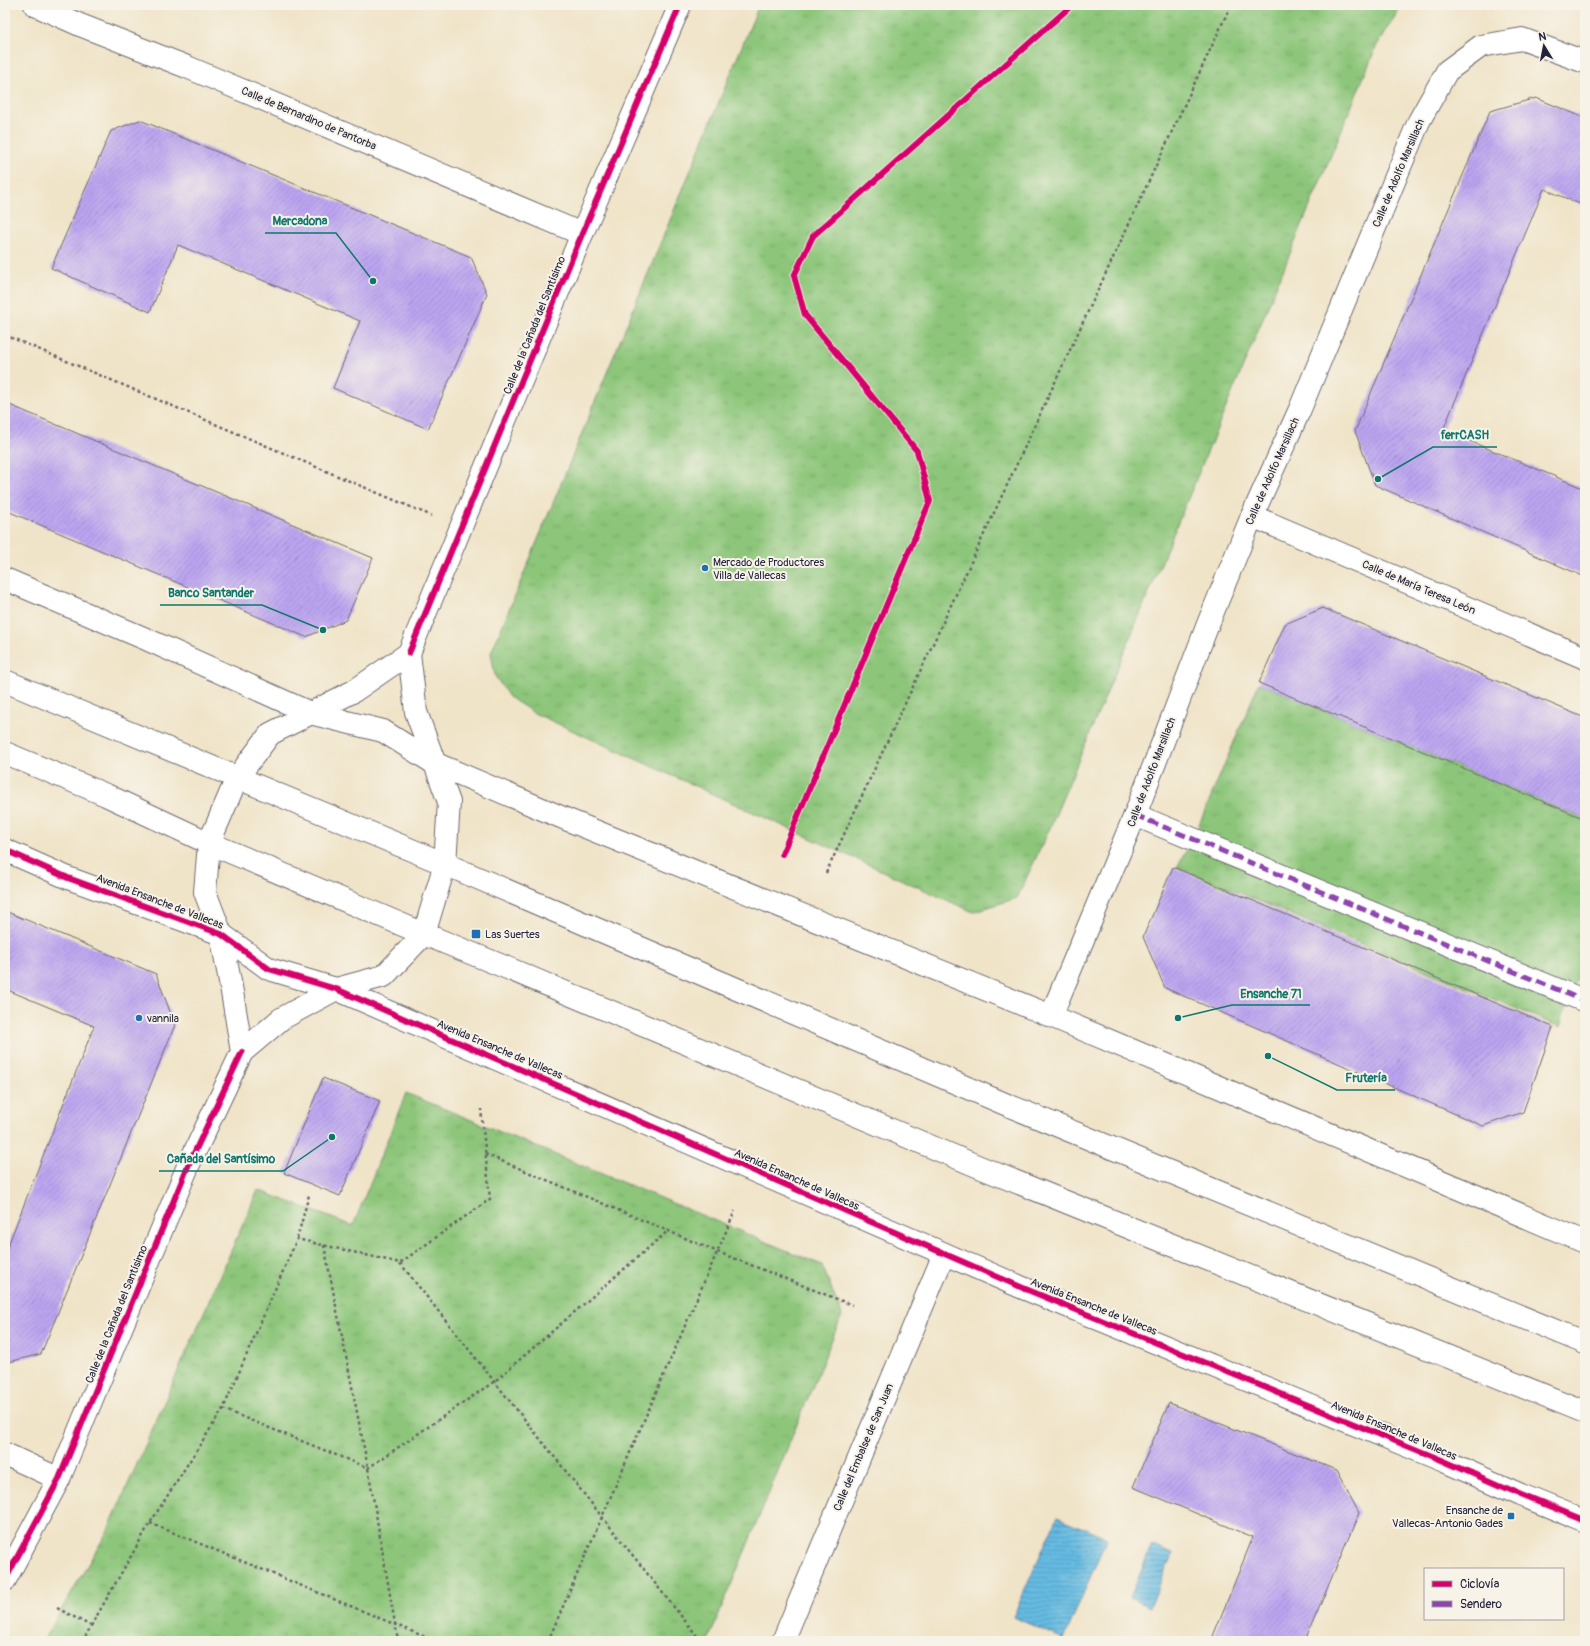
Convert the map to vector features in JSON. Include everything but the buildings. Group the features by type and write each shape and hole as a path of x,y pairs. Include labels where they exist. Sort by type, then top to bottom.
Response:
{"street":[{"name":"Calle de Bernardino de Pantorba","path":"35,5 80,25 253,94 582,234"},
{"name":"Calle de la Cañada del Santísimo","path":"5,1580 59,1479 188,1166 242,1052 281,1019 336,989 384,976 424,934 445,864 449,802 416,712 409,653 582,234 680,5"},
{"name":"Calle de Adolfo Marsillach","path":"1051,1016 1135,816 1208,624 1252,516 1300,408 1419,121 1447,71 1481,46 1522,40 1585,62"},
{"name":"Calle de María Teresa León","path":"1252,516 1585,658"},
{"path":"5,579 146,639 310,713 383,731 434,763 576,823 1051,1016 1585,1242"},
{"path":"242,1052 221,934 205,892 209,843 237,778 270,734 354,691 409,653"},
{"path":"5,681 445,864 1012,1107 1585,1343"},
{"path":"5,754 106,795 209,843 970,1163 1585,1412"},
{"path":"1135,816 1585,1001"},
{"name":"Avenida Ensanche de Vallecas","path":"5,850 68,878 221,934 269,969 336,989 944,1254 1437,1458 1585,1521"},
{"name":"Calle del Embalse de San Juan","path":"783,1641 944,1254"},
{"path":"5,1454 59,1479"}],"path":[{"path":"826,873 1231,5"},
{"path":"5,335 461,529"},
{"path":"400,1262 490,1199 481,1110"},
{"path":"485,1154 669,1230 718,1252 852,1306"},
{"path":"83,1641 150,1523 223,1409 297,1239 309,1195"},
{"path":"548,1641 735,1211"},
{"path":"368,1468 495,1381 669,1230"},
{"path":"297,1239 400,1262 701,1641"},
{"path":"324,1245 368,1468 398,1641"},
{"path":"223,1409 368,1468"},
{"path":"150,1523 435,1641"},
{"path":"57,1608 91,1626"}],"green space":[{"path":"759,5 1402,5 1377,45 1050,828 1017,898 973,912 534,713 509,697 495,676 491,653"},
{"path":"1259,683 1585,819 1585,959 1570,995 1560,1027 1177,867 1193,839"},
{"path":"406,1093 822,1265 842,1315 708,1641 43,1641 107,1532 258,1190 353,1226"}],"water":[{"path":"1057,1517 1107,1538 1064,1639 1013,1617"},
{"path":"1152,1545 1173,1553 1150,1607 1130,1598"}],"marked path":[{"path":"1135,815 1585,1001"}],"cycle path":[{"path":"409,653 582,234 680,5"},
{"path":"782,854 930,501 917,451 805,315 794,276 813,236 1072,5"},
{"path":"5,850 68,878 221,934 269,969 336,989 1023,1288 1444,1461 1585,1521"},
{"path":"5,1580 59,1479 188,1166 242,1052"}],"place":[{"name":"Mercadona","path":"373,281"},
{"name":"ferrCASH","path":"1378,479"},
{"name":"Mercado de Productores Villa de Vallecas","path":"705,568"},
{"name":"Banco Santander","path":"323,630"},
{"name":"Las Suertes","path":"476,934"},
{"name":"vannila","path":"139,1018"},
{"name":"Ensanche 71","path":"1178,1018"},
{"name":"Frutería","path":"1268,1056"},
{"name":"Cañada del Santísimo","path":"332,1137"},
{"name":"Ensanche de Vallecas-Antonio Gades","path":"1511,1516"}]}
